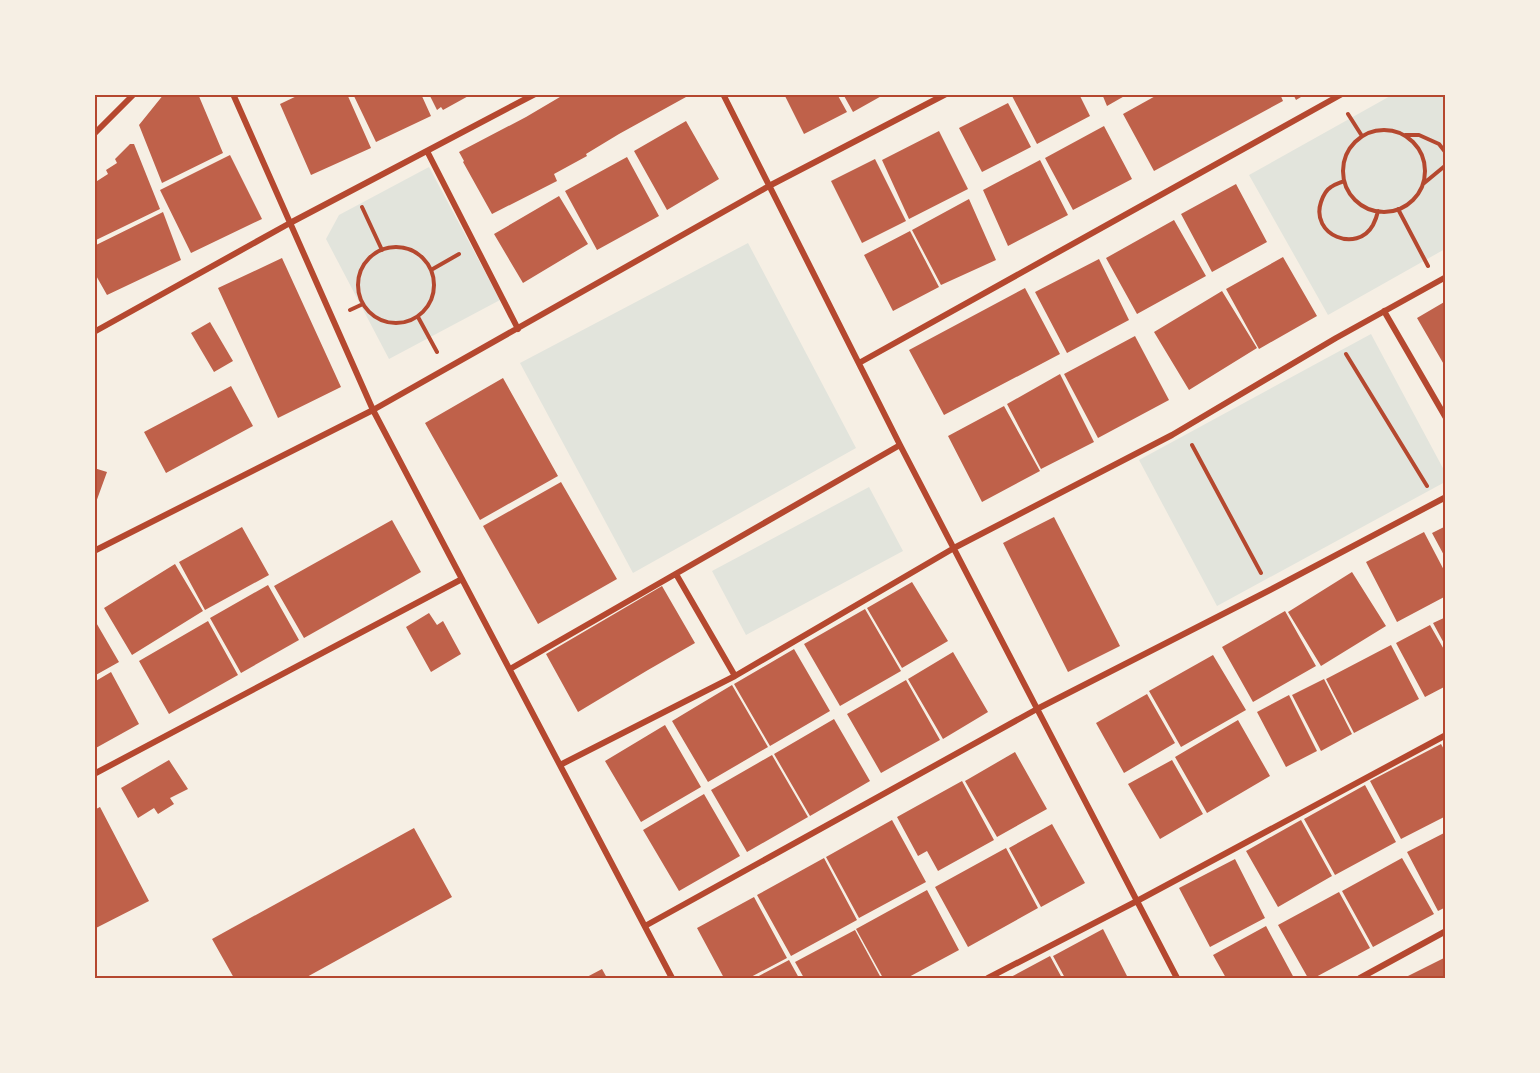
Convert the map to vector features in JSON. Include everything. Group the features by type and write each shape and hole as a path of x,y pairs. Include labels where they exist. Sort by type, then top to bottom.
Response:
{"street":[{"path":"94,134 97,127 134,94"},
{"path":"233,94 373,410 672,978"},
{"path":"94,332 290,223 535,94"},
{"path":"723,94 900,445 1177,978"},
{"path":"94,551 373,410 769,186 946,94"},
{"path":"859,363 1342,94"},
{"path":"427,151 518,329"},
{"path":"560,765 735,676 954,548 1183,429 1336,338 1446,277"},
{"path":"1384,311 1446,418"},
{"path":"510,669 900,445"},
{"path":"645,927 1037,709 1446,497"},
{"path":"676,574 735,676"},
{"path":"94,774 462,579"},
{"path":"987,978 1137,902 1446,735"},
{"path":"1360,978 1446,932"}],"path":[{"path":"1423,184 1425,170 1422,156 1415,143 1390,130 1376,131 1362,136 1345,158 1344,181 1353,198 1364,207 1378,212 1392,211 1405,205 1416,196 1423,184 1446,165"},
{"path":"1403,135 1419,135 1440,144 1446,153"},
{"path":"1344,181 1332,187 1323,196 1319,208 1320,221 1328,232 1339,238 1352,239 1364,235 1373,226 1378,212"},
{"path":"354,189 382,250"},
{"path":"1398,208 1437,282"},
{"path":"431,270 475,245"},
{"path":"396,246 405,247 419,254 429,264 434,277 434,292 428,307 418,317 401,322 389,322 375,317 363,304 358,291 359,277 364,265 376,252 382,250 396,246"},
{"path":"418,317 447,369"},
{"path":"1336,338 1437,502"},
{"path":"1183,429 1270,590"}],"shaded area":[{"path":"1392,95 1443,95 1445,99 1445,249 1328,315 1249,175"},
{"path":"429,167 500,300 389,359 326,239 339,215"},
{"path":"748,243 856,448 633,573 520,363"},
{"path":"1371,334 1445,472 1445,482 1217,606 1139,460"},
{"path":"869,487 903,551 746,635 712,571"}],"building":[{"path":"164,94 198,94 223,153 162,183 139,125"},
{"path":"301,94 347,94 371,148 311,175 280,104"},
{"path":"353,94 421,94 431,116 376,142"},
{"path":"429,94 472,94 443,110 441,107 437,110"},
{"path":"565,94 684,94 686,97 554,174 557,181 492,214 459,152"},
{"path":"784,94 837,94 847,112 804,134"},
{"path":"843,94 885,94 853,112"},
{"path":"1011,94 1079,94 1090,116 1037,144"},
{"path":"1102,94 1128,94 1107,106"},
{"path":"1159,94 1280,94 1283,101 1154,171 1123,114"},
{"path":"1293,94 1306,94 1296,100"},
{"path":"1008,103 1031,147 982,172 959,128"},
{"path":"686,121 719,179 667,210 634,151"},
{"path":"1104,126 1132,179 1073,210 1045,158"},
{"path":"939,131 968,189 909,219 882,160"},
{"path":"130,144 134,144 160,209 94,241 94,183 108,174 106,170 117,163 115,159"},
{"path":"230,155 262,219 191,253 160,190"},
{"path":"627,157 659,216 597,250 565,191"},
{"path":"875,159 906,221 862,243 831,181"},
{"path":"1040,160 1068,215 1008,246 983,190"},
{"path":"1236,184 1267,242 1212,272 1181,214"},
{"path":"559,196 588,244 523,283 494,234"},
{"path":"969,199 996,260 941,285 912,230"},
{"path":"163,212 181,260 107,295 94,272 94,246"},
{"path":"1174,220 1206,276 1137,314 1106,258"},
{"path":"910,231 939,287 893,311 864,255"},
{"path":"1283,257 1317,316 1259,349 1226,289"},
{"path":"282,258 341,387 278,418 218,288"},
{"path":"1099,259 1129,320 1067,353 1035,292"},
{"path":"1025,288 1060,354 944,415 909,350"},
{"path":"1222,291 1257,348 1189,390 1154,332"},
{"path":"1446,301 1446,368 1417,318"},
{"path":"210,322 233,361 214,372 191,333"},
{"path":"1135,336 1169,400 1098,438 1064,374"},
{"path":"1060,374 1094,442 1041,469 1007,404"},
{"path":"503,378 558,476 480,520 425,423"},
{"path":"231,386 253,426 166,473 144,432"},
{"path":"1004,406 1040,471 982,502 948,436"},
{"path":"94,468 107,472 95,505 94,505"},
{"path":"561,482 617,579 538,624 483,526"},
{"path":"1054,517 1120,646 1068,672 1003,543"},
{"path":"392,520 421,572 304,638 274,586"},
{"path":"1446,526 1446,559 1432,533"},
{"path":"242,527 269,575 205,610 179,562"},
{"path":"1424,532 1446,574 1446,596 1397,622 1366,562"},
{"path":"175,564 203,611 132,655 104,608"},
{"path":"1352,572 1386,626 1321,666 1288,612"},
{"path":"912,582 948,641 902,668 867,608"},
{"path":"268,585 299,640 241,673 210,618"},
{"path":"662,586 695,643 578,712 546,654"},
{"path":"865,609 901,671 840,706 804,644"},
{"path":"1285,611 1316,666 1253,702 1222,647"},
{"path":"429,613 437,625 443,621 461,654 431,672 406,627"},
{"path":"1446,617 1446,647 1433,623"},
{"path":"94,619 119,662 94,676"},
{"path":"208,621 238,675 169,714 139,661"},
{"path":"1430,625 1446,653 1446,686 1425,697 1396,643"},
{"path":"1391,645 1419,699 1354,733 1326,679"},
{"path":"794,649 830,711 770,746 734,684"},
{"path":"953,652 988,712 943,739 908,679"},
{"path":"1213,655 1246,710 1181,747 1149,691"},
{"path":"111,672 139,724 94,749 94,682"},
{"path":"1324,679 1352,734 1321,751 1292,695"},
{"path":"906,680 940,740 881,773 847,714"},
{"path":"732,685 768,747 708,782 672,721"},
{"path":"1147,694 1175,743 1124,773 1096,723"},
{"path":"1289,695 1317,751 1286,767 1257,712"},
{"path":"834,719 870,781 810,816 774,754"},
{"path":"1238,720 1270,776 1207,813 1175,757"},
{"path":"665,725 701,787 641,822 605,761"},
{"path":"1441,744 1446,753 1446,816 1401,839 1370,781"},
{"path":"1015,752 1047,809 997,837 965,781"},
{"path":"772,755 808,817 747,852 711,790"},
{"path":"169,760 188,789 170,798 174,804 158,814 154,808 138,818 121,788"},
{"path":"1172,760 1203,814 1160,839 1128,784"},
{"path":"962,781 994,840 938,871 927,851 918,856 897,817"},
{"path":"1365,785 1396,842 1335,875 1304,819"},
{"path":"704,794 740,856 679,891 643,830"},
{"path":"100,807 149,901 94,929 94,810"},
{"path":"892,820 926,882 859,918 826,857"},
{"path":"1301,820 1332,876 1278,907 1246,851"},
{"path":"1052,824 1085,883 1041,907 1009,848"},
{"path":"414,828 452,897 305,978 234,978 212,939"},
{"path":"1446,832 1446,907 1438,911 1407,852"},
{"path":"1006,848 1038,908 968,947 935,887"},
{"path":"824,858 857,920 791,956 757,895"},
{"path":"1402,858 1434,914 1373,947 1342,891"},
{"path":"1235,859 1265,918 1210,947 1179,888"},
{"path":"927,890 959,950 907,978 883,978 856,929"},
{"path":"1339,892 1370,948 1314,978 1308,978 1278,925"},
{"path":"754,897 787,958 749,978 724,978 697,928"},
{"path":"1266,926 1294,978 1226,978 1213,955"},
{"path":"1103,929 1128,978 1065,978 1053,956"},
{"path":"855,930 881,978 804,978 795,962"},
{"path":"1050,956 1062,978 1009,978"},
{"path":"1446,957 1446,978 1404,978"},
{"path":"789,960 799,978 755,978"},
{"path":"602,969 607,978 585,978"}]}
